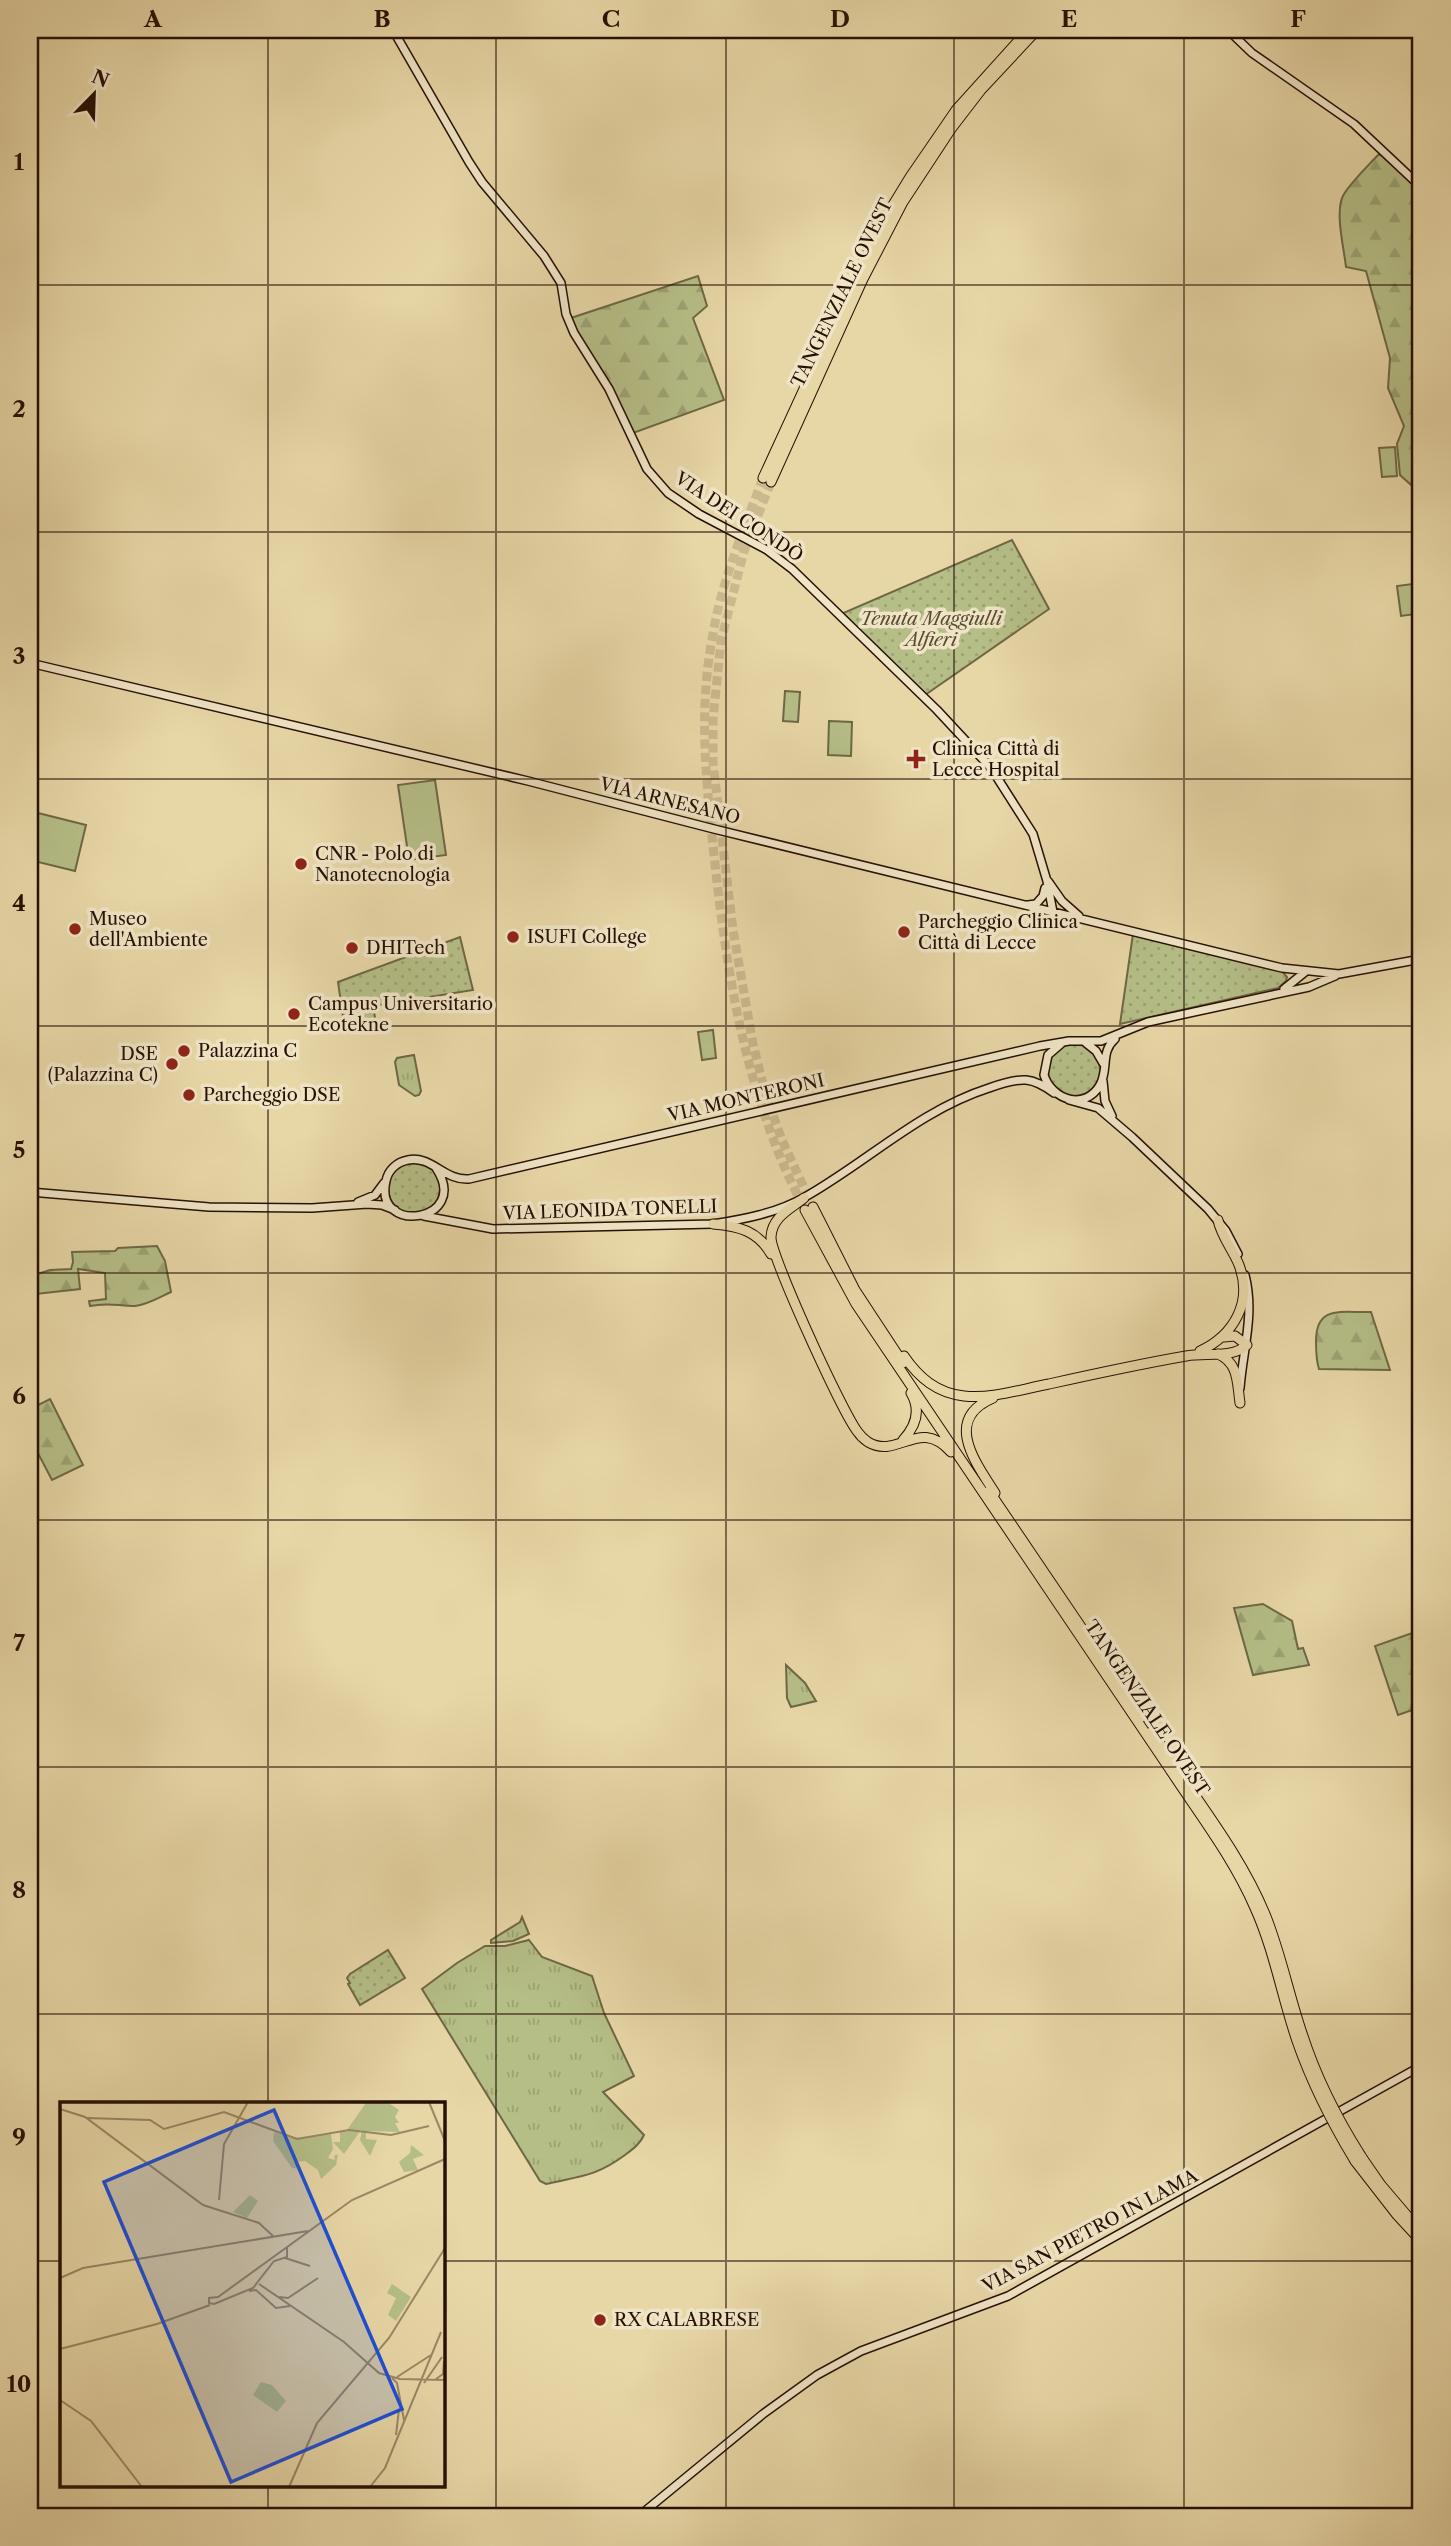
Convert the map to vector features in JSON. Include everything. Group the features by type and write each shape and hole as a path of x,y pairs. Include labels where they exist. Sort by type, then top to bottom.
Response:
{"highway":[{"name":"TANGENZIALE OVEST","path":"1028,30 957,110 888,212 856,275 767,480 903,202 951,129 981,90 1037,30"},
{"path":"776,1261 771,1242 775,1222 804,1198"},
{"name":"TANGENZIALE OVEST","path":"1002,1516 863,1302 809,1208 839,1275 880,1340 1228,1846 1256,1894 1275,1942 1313,2063 1339,2121 1358,2159 1397,2215 1421,2241"},
{"path":"1188,1355 1224,1337 1237,1318 1243,1287 1239,1265 1218,1220"},
{"path":"713,1224 735,1226 761,1239 776,1261 857,1432 868,1442 885,1447 928,1436 944,1444 991,1510 1002,1516 1004,1508 972,1458 966,1436 970,1418 975,1410 991,1398 1011,1392 1188,1355 1233,1353 1247,1345 1235,1336 1224,1337"},
{"path":"863,1302 916,1373 929,1384 963,1396 1011,1392"},
{"path":"880,1340 915,1402 914,1423 902,1441"},
{"path":"1213,1353 1223,1356 1234,1368 1240,1403"},
{"name":"TANGENZIALE OVEST","path":"1358,2159 1421,2232"}],"main road":[{"name":"VIA DEI CONDÒ","path":"393,30 482,182 544,256 561,283 566,314 574,333 609,389 648,469 668,493 699,514 767,550 792,569 937,710 991,768 1033,834 1053,912"},
{"path":"1228,30 1252,53 1354,124 1421,187"},
{"name":"VIA ARNESANO","path":"30,663 528,781 1282,968"},
{"name":"VIA DEI CONDÒ","path":"1047,881 1067,906 1086,920"},
{"path":"1026,905 1035,904 1043,896 1047,881"},
{"name":"VIA MONTERONI","path":"387,1176 397,1165 413,1159 421,1160 455,1178 469,1179 1064,1042 1101,1041 1148,1022 1282,990 1301,988 1339,974 1421,959"},
{"path":"1282,968 1289,980 1282,990"},
{"name":"VIA MONTERONI","path":"1282,968 1339,974"},
{"path":"1301,988 1306,980 1305,972"},
{"name":"VIA MONTERONI","path":"1282,990 1305,972"},
{"path":"1121,1127 1105,1101 1103,1078 1107,1048 1124,1031"},
{"path":"1064,1042 1052,1050 1045,1062 1046,1082 1055,1093 1097,1108 1121,1127 1201,1201 1231,1240 1245,1273 1250,1303 1240,1403"},
{"path":"1084,1042 1096,1051 1104,1067"},
{"path":"1069,1100 1084,1099 1100,1085 1103,1078"},
{"name":"VIA LEONIDA TONELLI","path":"423,1216 493,1229 713,1224 754,1217 804,1198 933,1113 970,1095 1018,1080 1037,1082 1055,1093"},
{"path":"30,1192 209,1207 312,1208 354,1204 382,1205 405,1216 423,1216 437,1207 441,1200 443,1183 436,1168"},
{"path":"354,1204 375,1195 387,1176"},
{"path":"387,1176 386,1195 397,1211"},
{"name":"VIA SAN PIETRO IN LAMA","path":"639,2516 762,2414 817,2375 861,2351 1008,2296 1421,2066"}],"green space":[{"path":"1378,155 1384,155 1421,189 1421,494 1400,475 1397,444 1404,426 1388,388 1390,358 1366,271 1346,267 1340,229 1340,209 1344,194"},
{"path":"698,276 707,306 693,318 724,400 633,433 604,374 576,332 571,318"},
{"path":"1395,447 1397,476 1382,477 1379,448"},
{"name":"Tenuta Maggiulli Alfieri","path":"1012,540 1049,609 925,695 841,614"},
{"path":"1412,584 1416,614 1401,616 1397,586"},
{"path":"785,691 800,692 798,722 783,721"},
{"path":"829,721 852,722 851,756 828,755"},
{"path":"435,780 446,855 409,860 398,785"},
{"path":"30,811 86,825 75,871 30,860"},
{"path":"1133,934 1281,970 1287,977 1286,981 1278,988 1120,1024"},
{"path":"460,937 473,990 373,1006 377,1029 374,1032 344,1024 338,982"},
{"path":"713,1030 716,1058 702,1060 698,1032"},
{"path":"1074,1044 1093,1051 1100,1070 1093,1089 1074,1096 1055,1089 1048,1070 1055,1051"},
{"path":"414,1055 421,1091 415,1096 399,1085 395,1062 397,1058"},
{"path":"414,1162 424,1164 432,1170 438,1178 438,1198 432,1206 424,1212 414,1214 404,1212 396,1206 390,1198 388,1188 390,1178 396,1170 404,1164"},
{"path":"157,1246 165,1261 171,1292 149,1302 135,1306 90,1306 89,1301 106,1299 105,1273 78,1269 80,1289 36,1294 31,1276 50,1270 71,1269 72,1252"},
{"path":"1371,1312 1390,1370 1319,1369 1316,1341 1321,1321 1333,1313"},
{"path":"50,1399 83,1465 52,1480 30,1438 30,1409"},
{"path":"1263,1604 1292,1621 1298,1649 1303,1648 1309,1665 1253,1675 1234,1608"},
{"path":"1421,1630 1421,1707 1398,1715 1375,1646"},
{"path":"786,1665 805,1683 816,1701 791,1707 787,1698"},
{"path":"522,1917 529,1934 513,1941 491,1943 491,1940 520,1922"},
{"path":"529,1940 542,1957 592,1976 604,2013 634,2076 603,2092 644,2135 633,2148 605,2168 546,2184 540,2181 422,1989 485,1946 505,1946"},
{"path":"388,1950 405,1978 360,2005 347,1978"}],"tunnel":[{"path":"763,478 728,574 713,634 706,690 706,772 725,946 742,1035 767,1122 803,1206"},
{"path":"771,482 744,551 721,641 713,719 713,763 733,930 753,1044 766,1096 782,1140 813,1207"}],"place":[{"name":"Clinica Città di Lecce Hospital","path":"916,759"},
{"name":"CNR - Polo di Nanotecnologia","path":"301,864"},
{"name":"Museo dell'Ambiente","path":"75,929"},
{"name":"Parcheggio Clinica Città di Lecce","path":"904,932"},
{"name":"ISUFI College","path":"513,937"},
{"name":"DHITech","path":"352,948"},
{"name":"Campus Universitario Ecotekne","path":"294,1014"},
{"name":"Palazzina C","path":"184,1051"},
{"name":"DSE (Palazzina C)","path":"172,1064"},
{"name":"Parcheggio DSE","path":"189,1095"},
{"name":"RX CALABRESE","path":"600,2320"}]}
